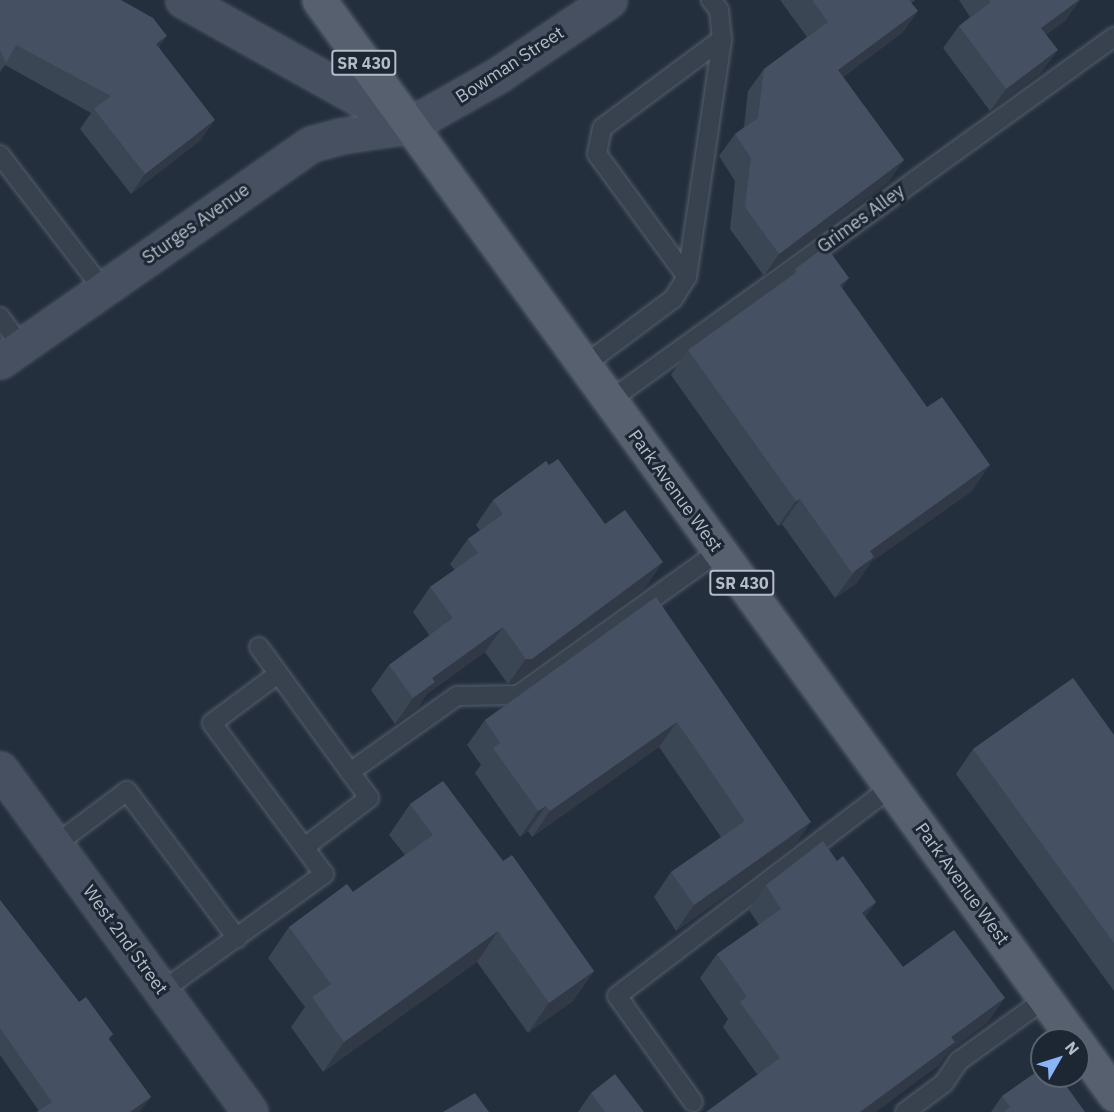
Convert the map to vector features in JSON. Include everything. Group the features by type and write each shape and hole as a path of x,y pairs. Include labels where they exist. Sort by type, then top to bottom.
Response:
{"main road":[{"name":"Park Avenue West","path":"319,0 408,126 1066,1028"},
{"path":"1090,1059 1113,1088"}],"street":[{"path":"183,0 408,126"},
{"name":"Bowman Street","path":"408,126 498,75 609,0"},
{"name":"Sturges Avenue","path":"11,354 310,144 340,135 408,126"},
{"name":"West 2nd Street","path":"0,769 250,1112"}],"lane":[{"path":"583,366 673,299 687,277 722,39 719,10 711,0"},
{"name":"Grimes Alley","path":"609,400 1114,37"},
{"path":"687,277 597,154 602,128 722,39"},
{"path":"0,155 103,289"},
{"path":"0,317 11,354"},
{"path":"350,772 457,696 518,695 719,551"},
{"path":"259,647 369,798 305,847"},
{"path":"162,991 324,874 212,723 278,674"},
{"path":"693,1102 617,996 891,788"},
{"path":"55,844 127,791 237,938"},
{"path":"905,1112 944,1083 960,1061 1045,999"}],"building":[{"path":"0,0 121,0 153,18 167,36 156,44 215,120 145,174 94,109 111,96 16,45 6,63 0,50"},
{"path":"812,0 909,0 918,11 838,70 904,160 779,254 745,207 751,158 735,134 758,118 764,69 828,22"},
{"path":"989,0 1079,0 1041,28 1058,50 1006,89 959,26 991,2"},
{"path":"826,246 849,278 840,285 927,407 942,397 990,465 870,551 874,557 852,573 800,499 796,501 688,350 797,272 795,269"},
{"path":"558,459 605,524 625,510 663,562 532,659 526,659 503,627 432,678 435,682 413,698 389,665 453,618 430,587 478,553 468,539 503,514 493,500 546,461 549,465"},
{"path":"656,597 811,822 694,905 671,872 745,821 677,722 550,811 546,806 538,811 493,748 500,743 485,720"},
{"path":"1073,678 1114,735 1114,943 973,749"},
{"path":"443,781 503,861 512,855 594,971 549,1003 498,931 344,1042 312,997 331,984 289,927 347,884 353,892 433,835 410,804"},
{"path":"823,841 837,861 843,856 876,902 862,913 903,967 954,930 1005,998 951,1037 955,1042 860,1112 706,1112 780,1058 740,1002 747,997 717,954 781,909 766,885"},
{"path":"0,900 79,1002 86,997 113,1034 108,1038 151,1097 130,1112 37,1112 52,1102 0,1028"},
{"path":"615,1074 644,1112 605,1112 591,1093"},
{"path":"1030,1076 1030,1088 1068,1088 1085,1112 1004,1112 1010,1107 1002,1096"},
{"path":"475,1093 489,1112 443,1112"}]}
